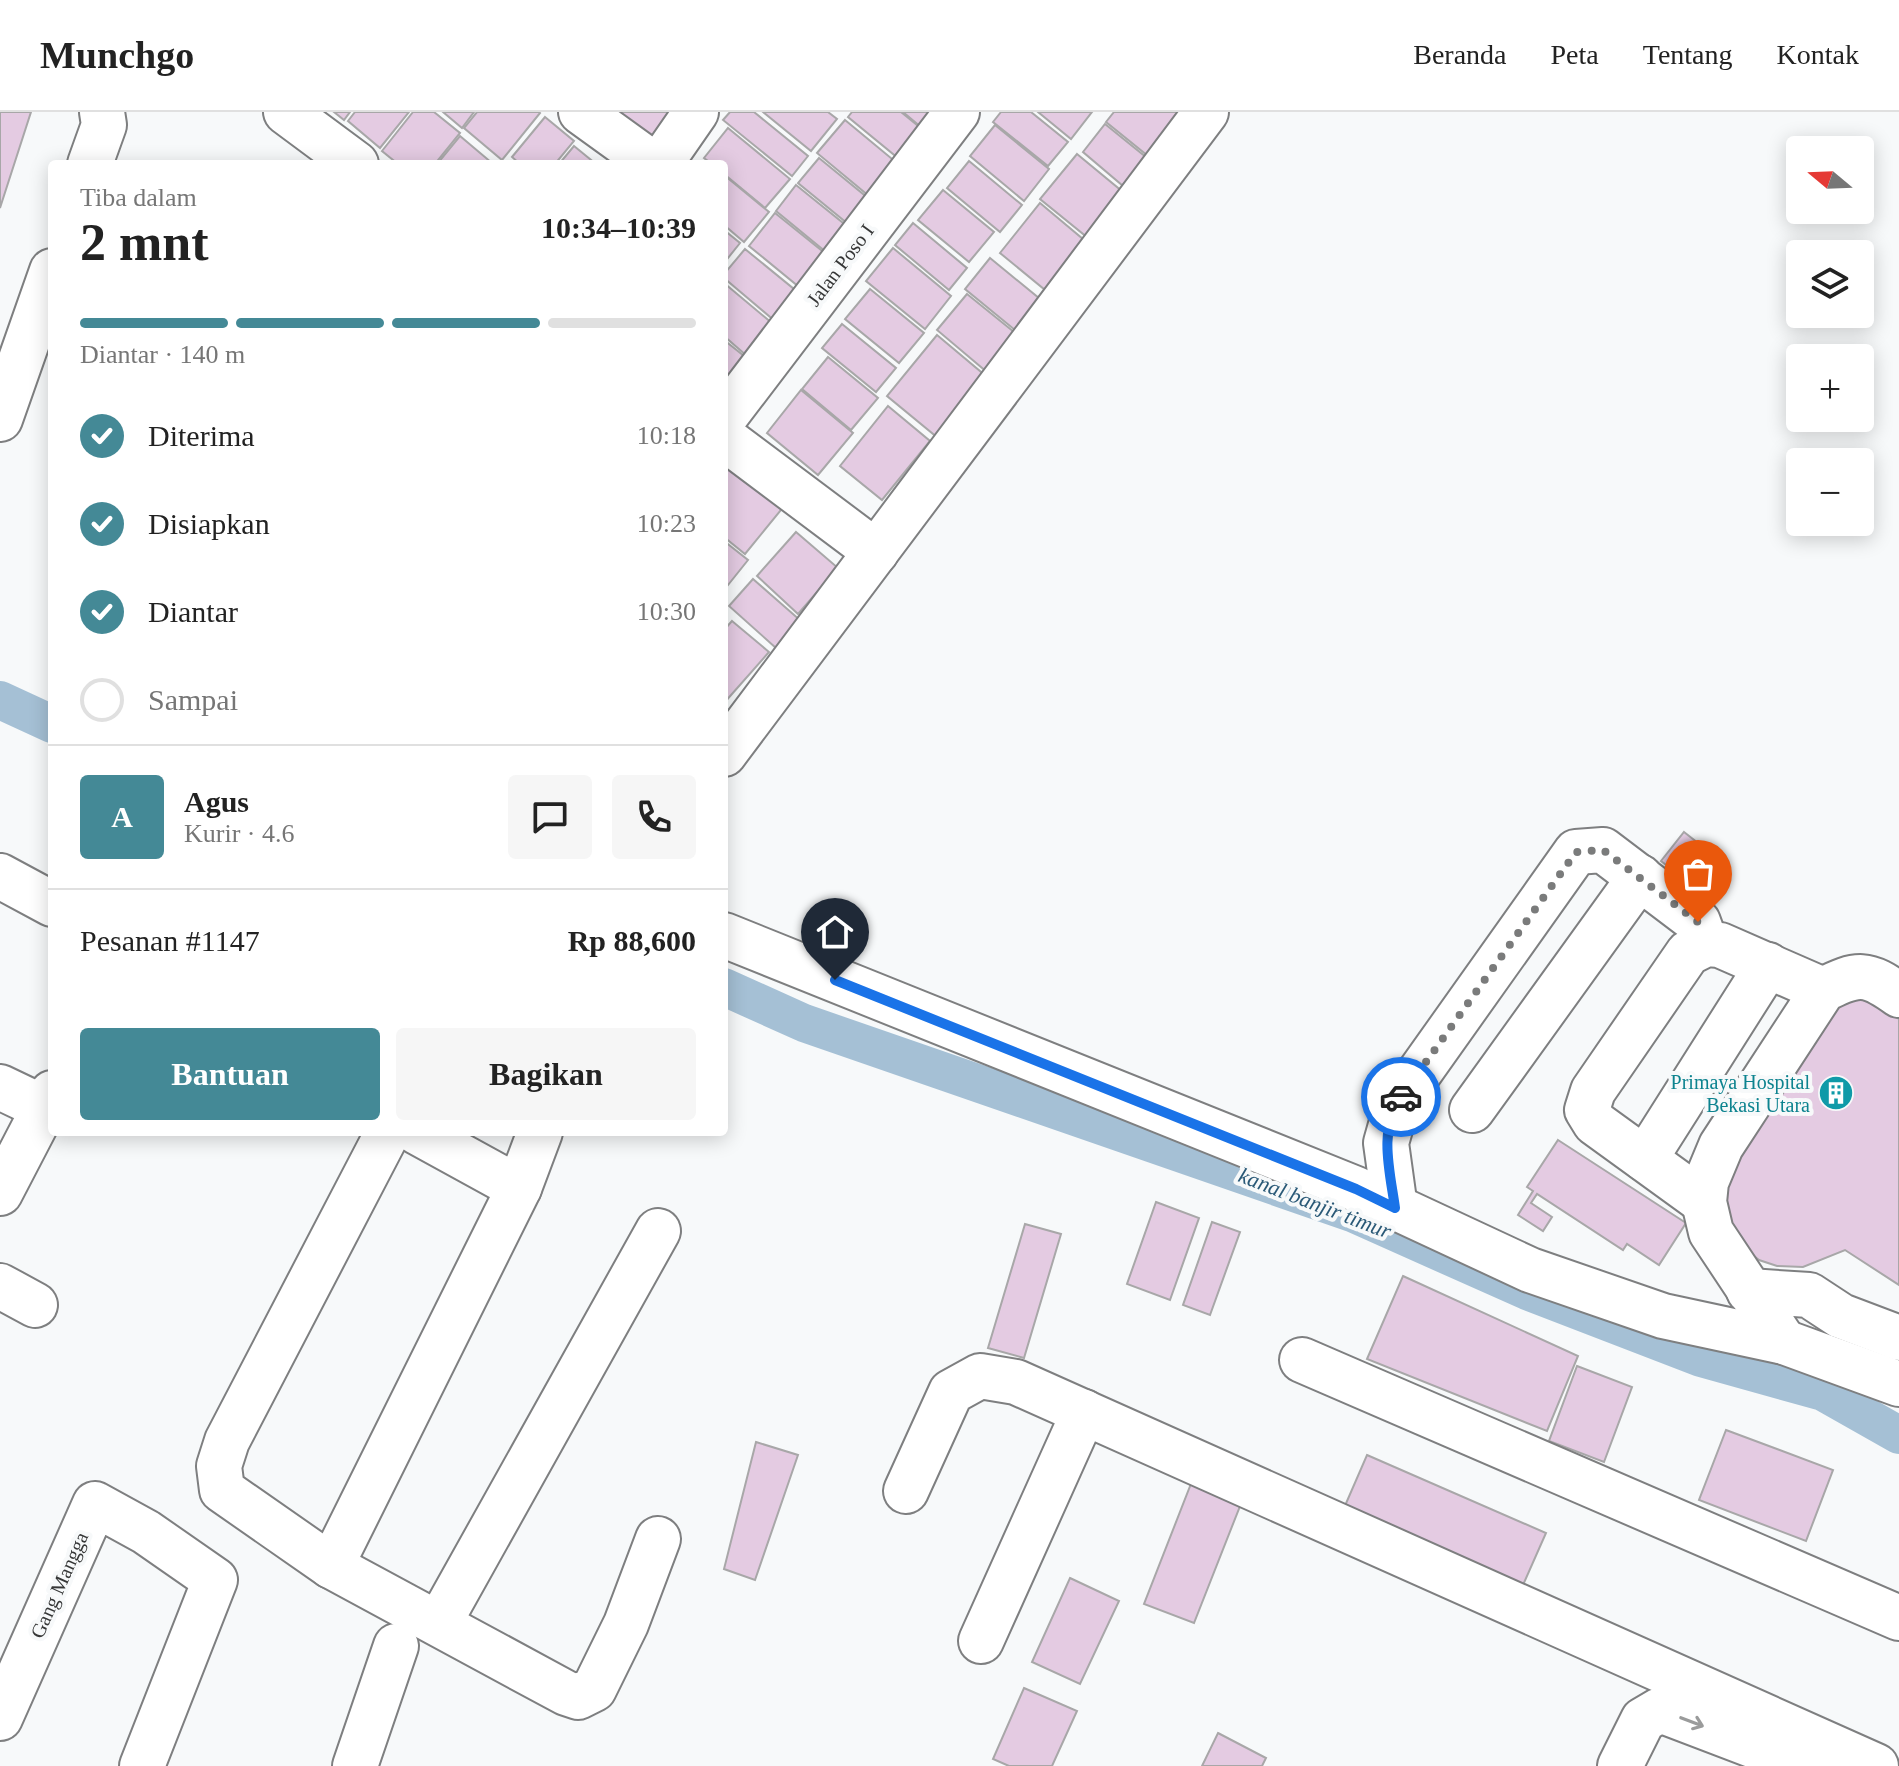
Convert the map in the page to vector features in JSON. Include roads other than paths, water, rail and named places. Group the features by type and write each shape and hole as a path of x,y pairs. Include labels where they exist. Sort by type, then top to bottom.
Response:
{"street":[{"path":"91,160 104,125 102,112"},
{"path":"286,112 351,160"},
{"path":"581,112 647,160"},
{"path":"663,160 696,112"},
{"name":"Jalan Poso I","path":"728,413 957,112"},
{"path":"728,749 1206,112"},
{"path":"0,419 48,282"},
{"path":"728,441 876,552"},
{"path":"1395,1208 1386,1143 1397,1104 1576,852 1603,850 1698,922 1706,944"},
{"path":"0,876 48,902"},
{"path":"1472,1110 1640,877"},
{"path":"728,937 1356,1189 1530,1270 1663,1316 1784,1342 1899,1384"},
{"path":"1704,1202 1595,1123 1587,1110 1593,1091 1688,953 1706,944 1720,945 1823,990"},
{"path":"1645,1159 1768,965"},
{"path":"1784,1342 1711,1232 1704,1202 1706,1182 1721,1146 1823,990 1859,975 1879,980 1899,995"},
{"path":"0,1087 48,1101 0,1193"},
{"path":"386,1136 227,1441 219,1466 222,1490 331,1566 578,1697 594,1689 626,1624 658,1539"},
{"path":"424,1136 519,1188"},
{"path":"331,1566 519,1188 538,1136"},
{"path":"439,1623 658,1231"},
{"path":"1749,1291 1809,1295 1841,1316 1899,1338"},
{"path":"1302,1360 1899,1618"},
{"path":"906,1491 951,1392 980,1376 1016,1382 1876,1766"},
{"path":"981,1641 1084,1412"},
{"name":"Gang Mangga","path":"0,1718 95,1504 146,1532 215,1580 142,1766"},
{"path":"355,1766 396,1646"},
{"path":"1620,1766 1643,1720 1660,1710 1807,1766"}],"waterway":[{"name":"kanal banjir timur","path":"0,700 48,722"},
{"name":"kanal banjir timur","path":"728,989 804,1023 1352,1213 1527,1291 1701,1358 1823,1392 1899,1435"}],"place":[{"name":"Primaya Hospital Bekasi Utara","path":"1836,1093"}]}
